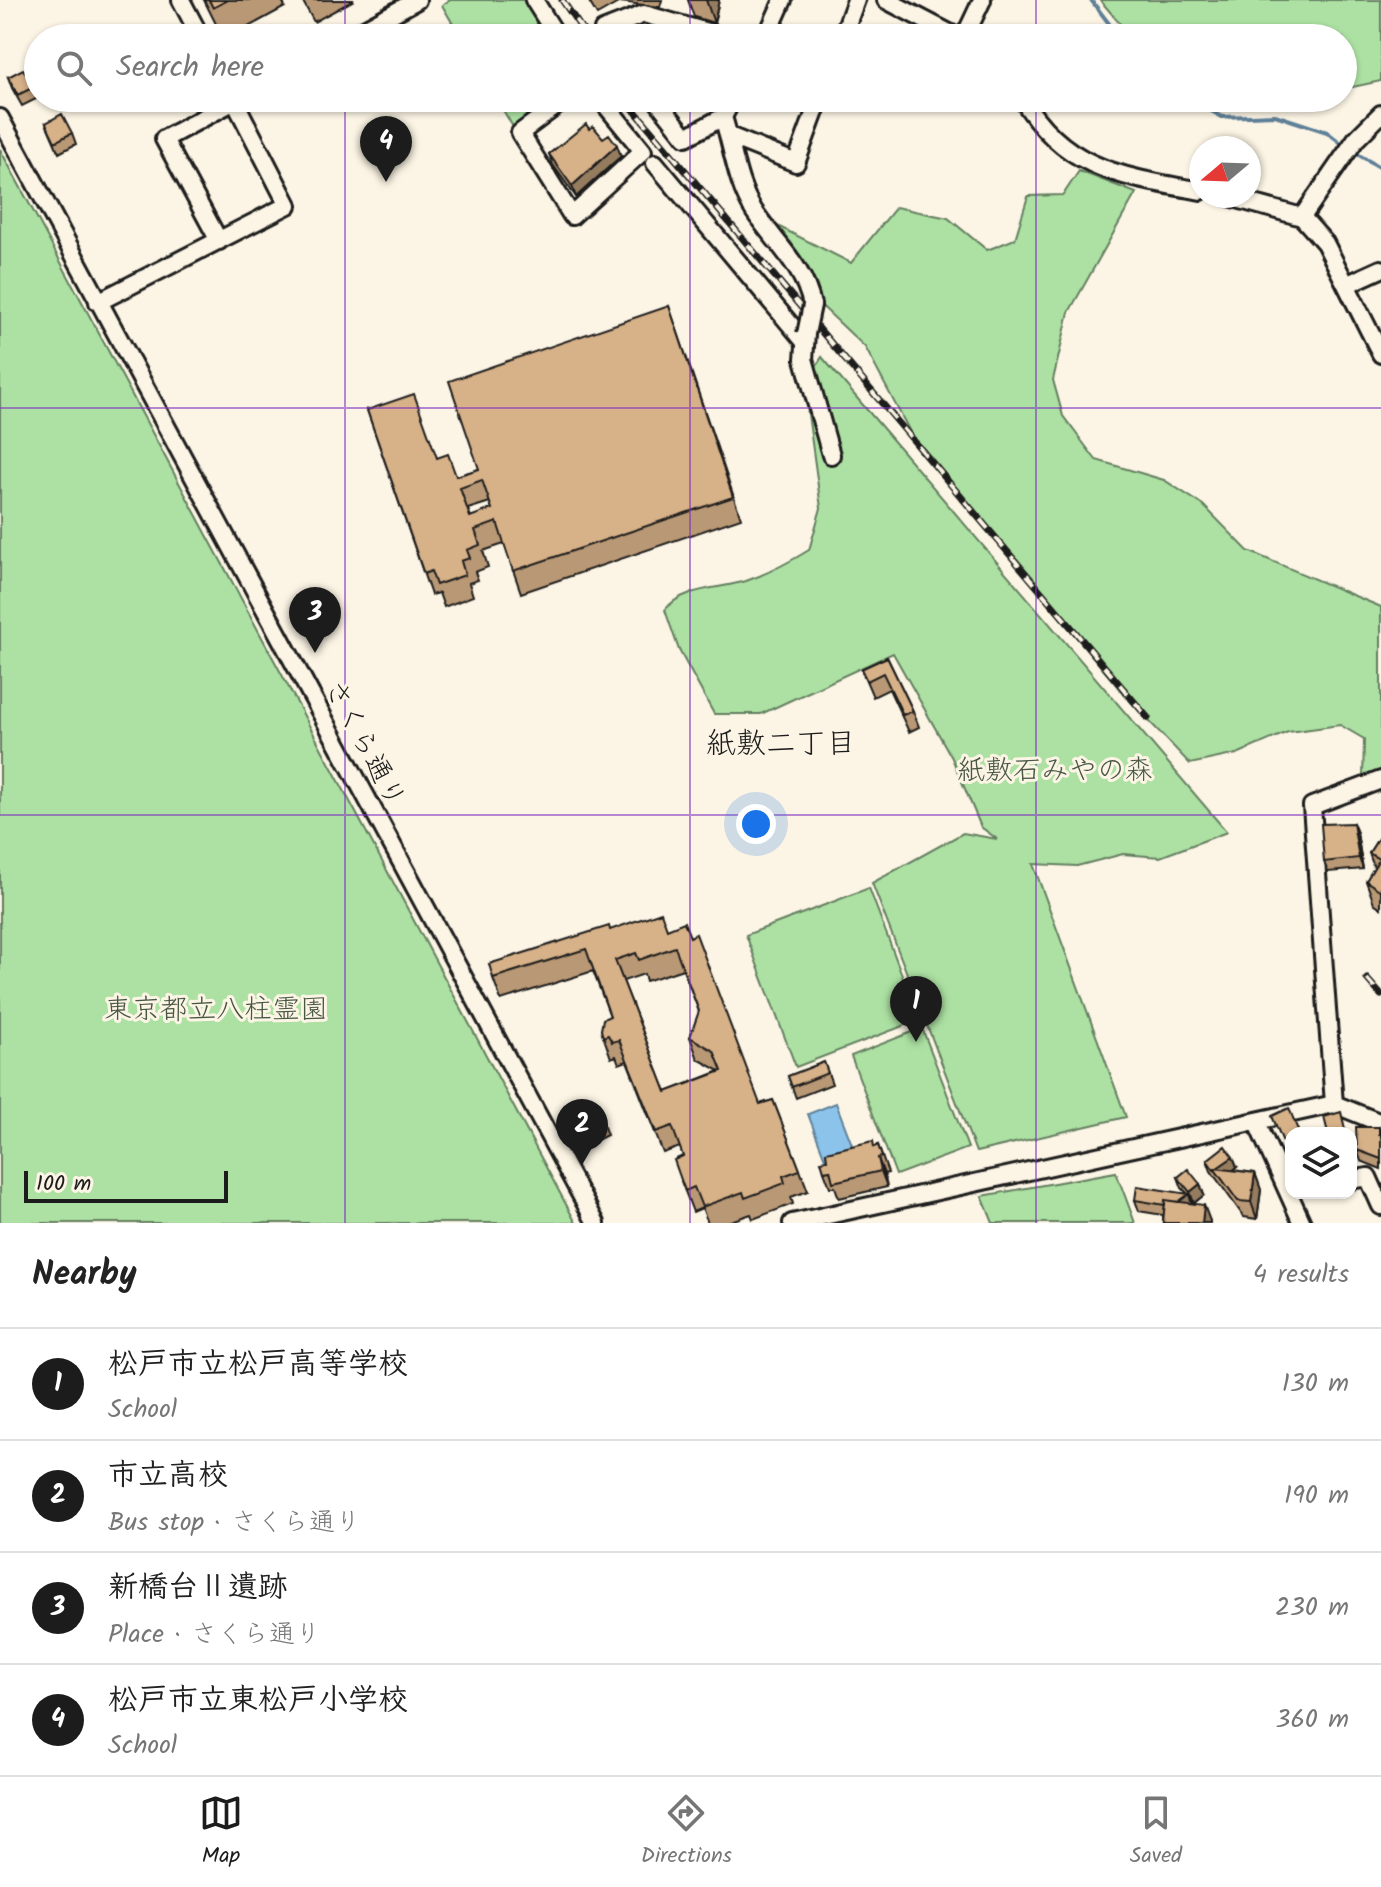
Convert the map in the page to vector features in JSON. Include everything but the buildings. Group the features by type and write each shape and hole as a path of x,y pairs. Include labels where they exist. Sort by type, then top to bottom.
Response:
{"street":[{"path":"181,0 194,24"},
{"path":"373,24 417,0"},
{"path":"534,0 549,24"},
{"path":"772,24 783,0"},
{"path":"847,24 856,0"},
{"path":"886,0 934,24"},
{"path":"969,24 982,0"},
{"path":"615,24 644,14 679,24"},
{"path":"213,112 164,139 219,241"},
{"path":"98,302 288,205 242,112"},
{"path":"548,112 520,133 572,216 643,151 611,112"},
{"path":"666,112 686,137 723,117 726,112"},
{"path":"729,136 796,163 815,112"},
{"path":"1030,112 1036,122 1085,163 1122,176 1189,189"},
{"path":"1302,217 1344,154 1381,114"},
{"path":"723,117 735,167 753,210 805,278 812,305 806,338 809,382 831,455"},
{"name":"さくら通り","path":"0,118 596,1223"},
{"path":"655,163 806,338"},
{"path":"1261,206 1302,217 1325,243 1381,354"},
{"path":"1348,284 1381,269"},
{"path":"1334,1104 1312,806 1381,780"},
{"path":"792,1223 1334,1104 1381,1123"},
{"path":"1256,1121 1285,1182"},
{"path":"1375,1179 1381,1206"},
{"path":"1292,1199 1302,1223"}],"green space":[{"path":"450,0 527,0 542,24 453,24 442,5"},
{"path":"1100,0 1381,0 1381,81 1357,86 1357,24 1120,24"},
{"path":"504,112 535,112 513,127"},
{"name":"東京都立八柱霊園","path":"0,149 576,1223 0,1223"},
{"path":"1079,171 1136,193 1069,312 1053,380 1063,416 1096,460 1164,480 1203,505 1248,551 1381,607 1381,778 1376,782 1363,778 1364,739 1340,725 1288,732 1237,754 1190,764 1127,698 917,445 865,347 806,291 748,211 851,263 896,207 948,218 987,250 1015,239 1028,196 1063,195"},
{"name":"紙敷石みやの森","path":"822,357 1227,832 1160,857 1123,854 1077,866 1033,864 1126,1117 976,1152 872,883 963,833 997,839 981,827 952,758 893,653 761,714 714,714 679,650 665,610 672,602 691,593 754,578 809,550 821,508 804,385"},
{"path":"869,888 919,1020 796,1067 746,935"},
{"path":"922,1028 968,1148 896,1175 851,1056"},
{"path":"1116,1172 1135,1223 993,1223 982,1196"}],"water":[{"path":"836,1103 854,1150 826,1161 808,1114"}],"waterway":[{"path":"1091,0 1109,24"},
{"path":"1213,112 1222,117 1275,115 1327,132 1345,146"},
{"path":"1352,151 1381,168"}],"railway":[{"path":"562,0 578,24"},
{"path":"636,112 1148,718"},
{"path":"1367,979 1381,995"}],"place":[{"name":"松戸市立東松戸小学校","path":"386,182"},
{"name":"新橋台Ⅱ遺跡","path":"315,653"},
{"name":"松戸市立松戸高等学校","path":"916,1042"},
{"name":"市立高校","path":"582,1165"}],"district":[{"name":"紙敷二丁目","path":"781,743"}]}
